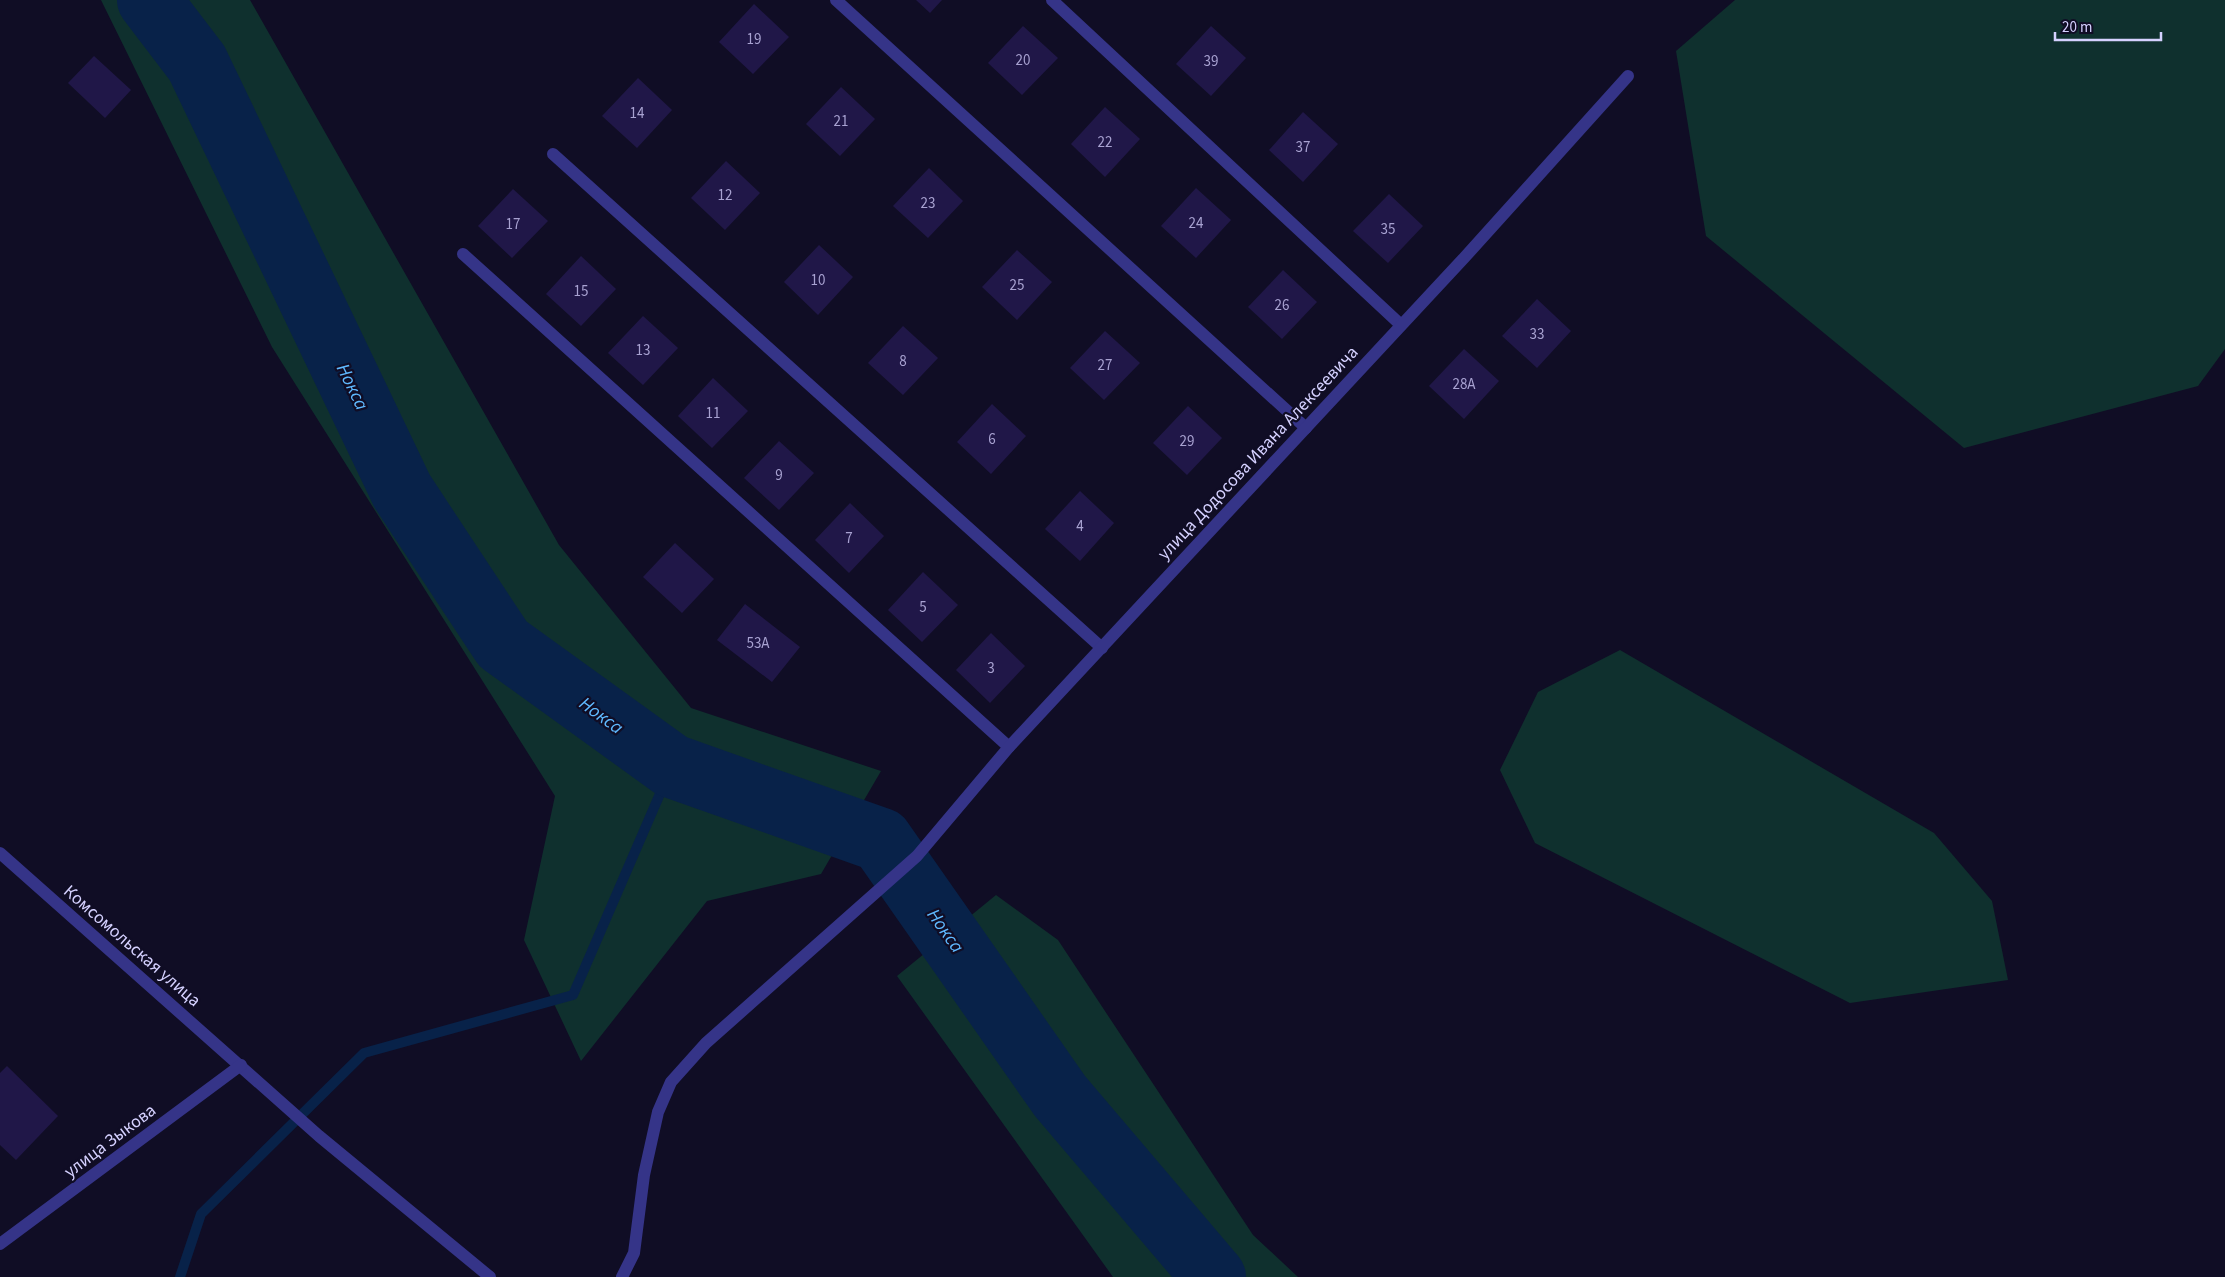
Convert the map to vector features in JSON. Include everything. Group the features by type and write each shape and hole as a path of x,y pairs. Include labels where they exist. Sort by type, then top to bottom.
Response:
{"street":[{"path":"836,0 1306,428"},
{"path":"1052,0 1401,325"},
{"name":"улица Додосова Ивана Алексеевича","path":"622,1277 634,1253 644,1175 658,1112 671,1082 706,1043 917,856 1010,747 1401,325 1628,76"},
{"path":"553,154 1102,648"},
{"path":"463,254 1010,747"},
{"name":"Комсомольская улица","path":"0,853 264,1085 319,1136 490,1277"},
{"name":"улица Зыкова","path":"0,1244 241,1065"}],"green space":[{"path":"101,0 250,0 559,545 691,708 881,771 821,874 707,901 581,1061 524,940 555,796 272,347"},
{"path":"1735,0 2225,0 2225,349 2198,386 1964,448 1706,236 1676,51"},
{"path":"1620,650 1934,833 1992,901 2008,980 1850,1003 1535,843 1500,770 1538,692"},
{"path":"996,895 1058,940 1253,1235 1298,1277 1113,1277 897,976"}],"building":[{"path":"916,0 942,0 930,13"},
{"path":"754,4 789,37 753,74 719,42"},
{"path":"1023,26 1058,58 1022,95 988,63"},
{"path":"1211,26 1246,58 1211,96 1176,64"},
{"path":"94,56 131,90 105,118 68,83"},
{"path":"638,78 672,110 637,148 602,116"},
{"path":"841,87 875,119 840,156 806,124"},
{"path":"1105,107 1140,139 1105,177 1071,144"},
{"path":"1303,112 1338,144 1303,182 1269,150"},
{"path":"726,161 760,193 725,230 691,198"},
{"path":"929,168 963,201 928,238 893,206"},
{"path":"1196,188 1231,220 1196,258 1161,226"},
{"path":"513,189 548,221 512,258 478,226"},
{"path":"1389,194 1423,226 1388,263 1353,231"},
{"path":"819,245 853,277 818,315 784,282"},
{"path":"1017,250 1052,282 1017,320 982,287"},
{"path":"581,256 616,289 581,326 546,294"},
{"path":"1283,270 1317,302 1282,339 1248,307"},
{"path":"1537,299 1571,331 1537,368 1502,336"},
{"path":"643,316 678,348 643,385 608,353"},
{"path":"903,326 938,358 903,395 868,363"},
{"path":"1105,331 1140,363 1104,400 1070,368"},
{"path":"1464,349 1499,381 1464,419 1429,386"},
{"path":"713,378 748,411 712,448 678,416"},
{"path":"992,404 1026,436 991,474 957,442"},
{"path":"1188,406 1222,438 1187,475 1153,443"},
{"path":"779,441 814,473 779,510 744,478"},
{"path":"1080,491 1114,523 1080,561 1045,529"},
{"path":"850,503 884,536 849,573 815,540"},
{"path":"675,543 714,579 682,613 643,577"},
{"path":"923,572 958,605 922,642 888,610"},
{"path":"745,604 800,647 772,682 717,640"},
{"path":"991,633 1025,666 990,703 956,670"},
{"path":"7,1066 58,1116 16,1160 0,1145 0,1073"}],"waterway":[{"name":"Нокса","path":"149,0 197,63 402,491 503,644 672,766 881,840 1060,1096 1214,1277"},
{"path":"180,1277 201,1214 364,1053 573,995 672,766"}]}
